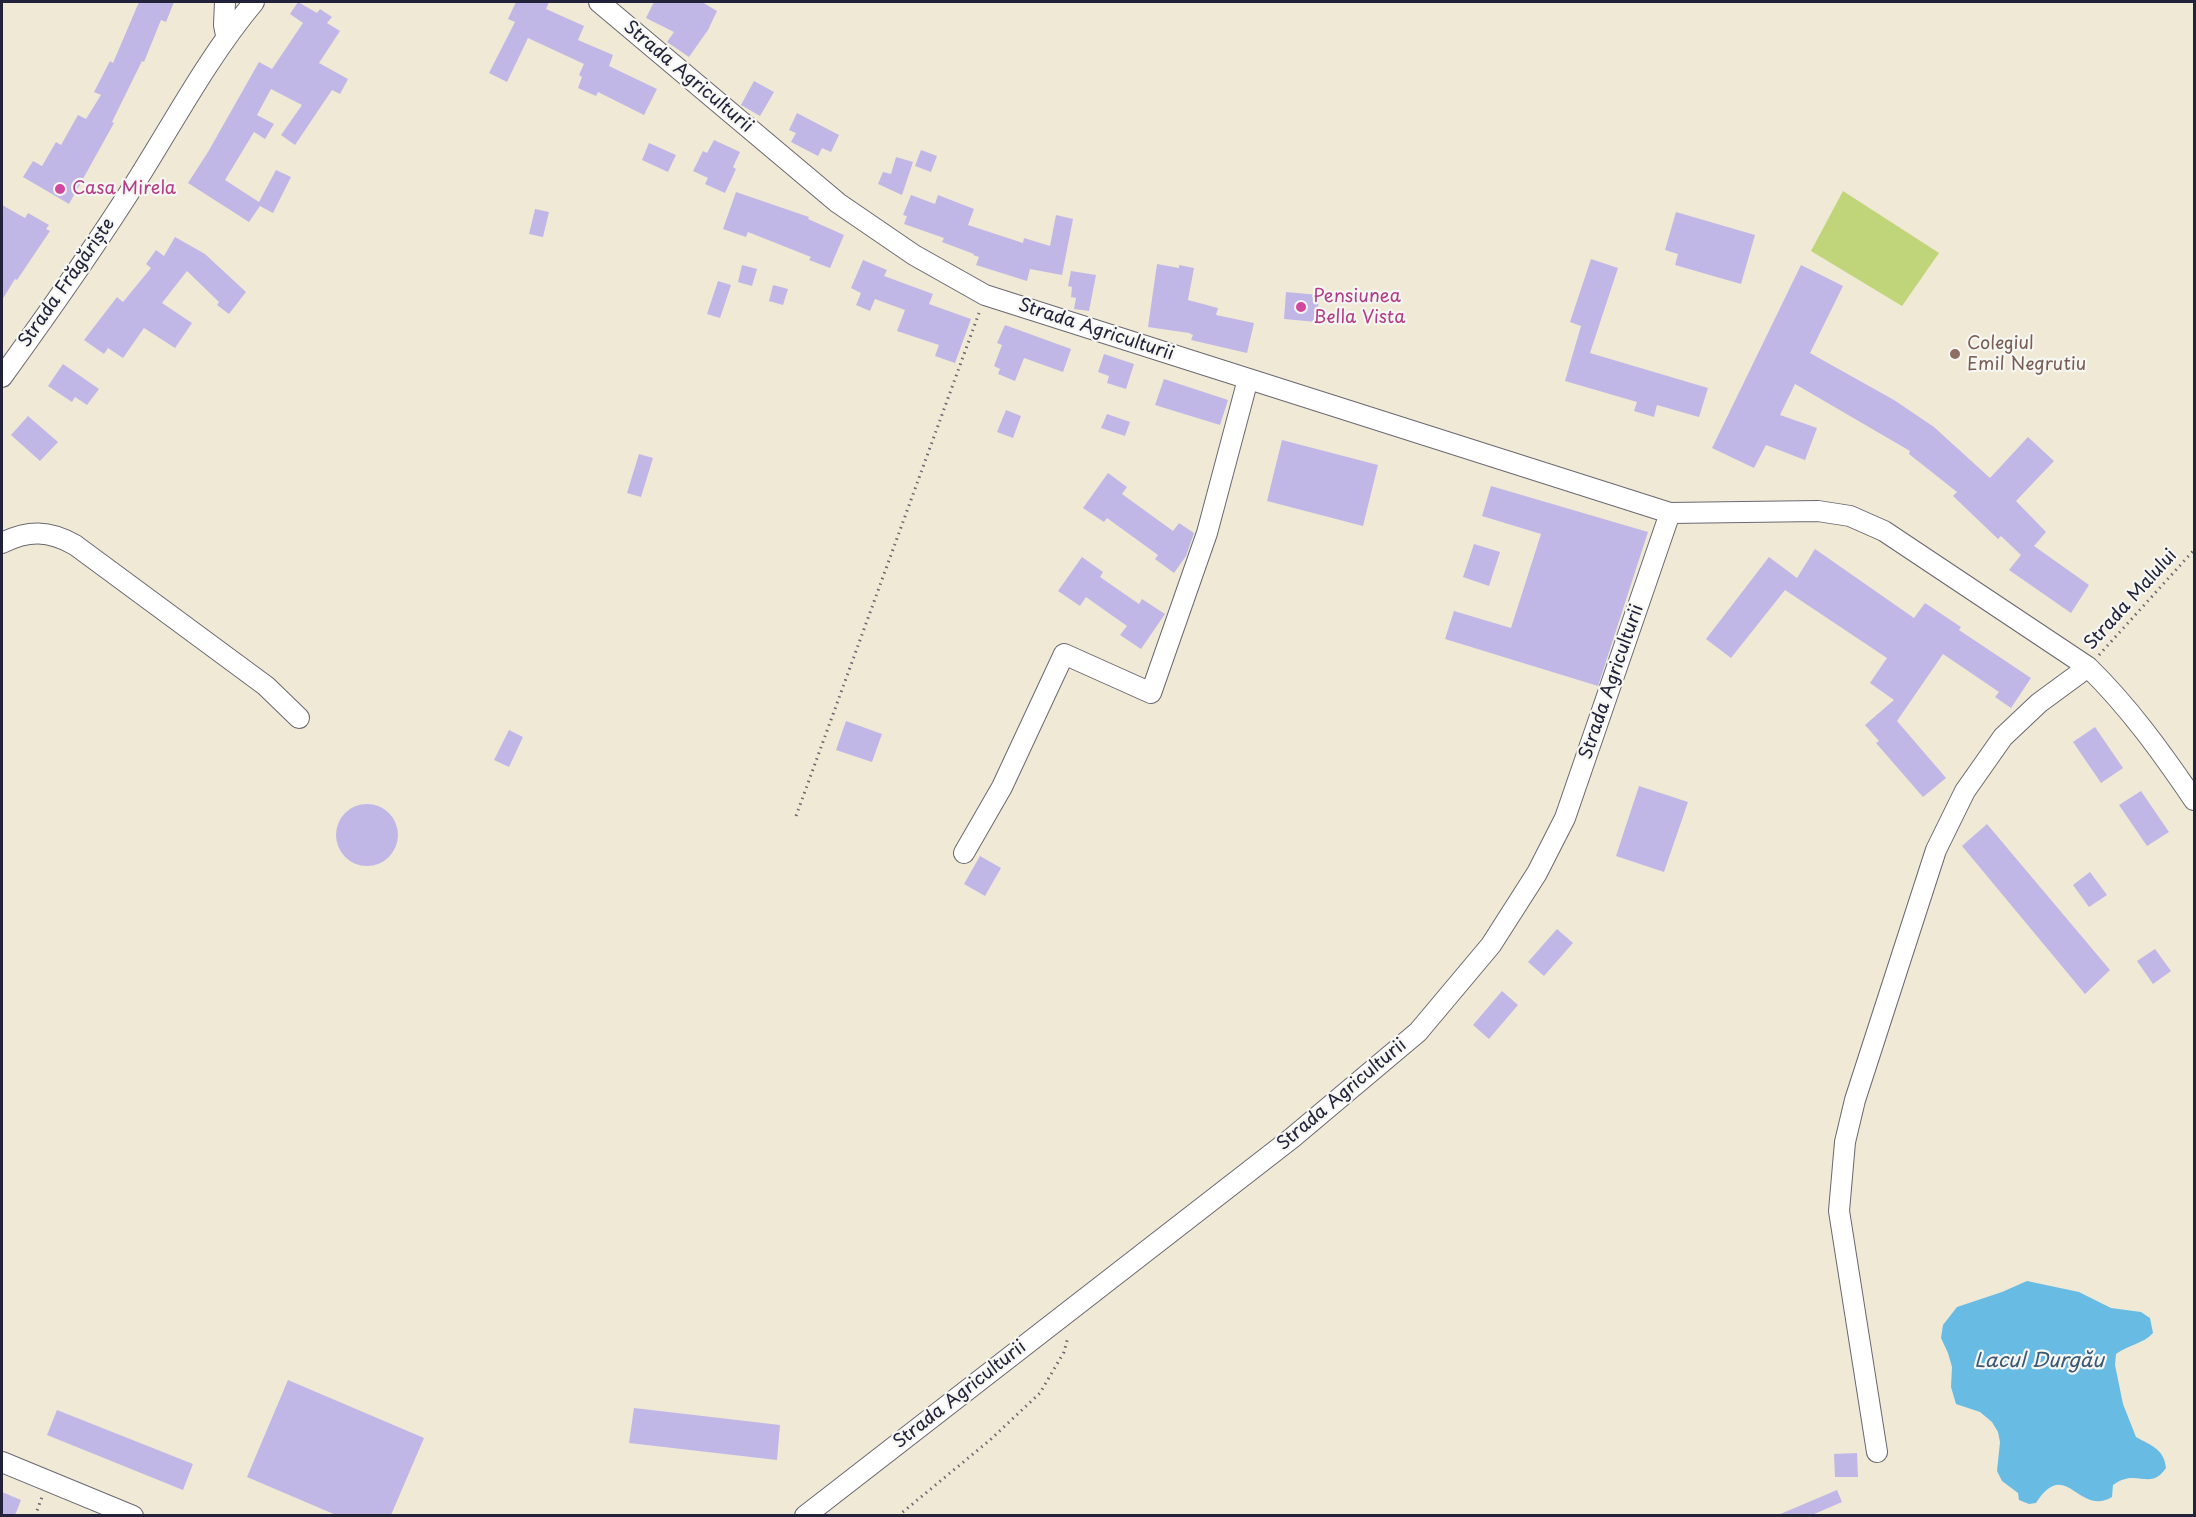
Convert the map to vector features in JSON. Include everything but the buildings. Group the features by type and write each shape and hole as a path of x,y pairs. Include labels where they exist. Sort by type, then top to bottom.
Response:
{"street":[{"path":"225,2 226,35"},
{"name":"Strada Frăgăriște","path":"2,377 78,270 138,179 226,35 254,2"},
{"name":"Strada Agriculturii","path":"598,2 838,203 914,255 985,294 1670,513 1818,511 1850,516 1884,531 2088,667 2121,701 2192,793"},
{"path":"964,853 1002,787 1064,654 1151,693 1207,533 1248,379"},
{"name":"Strada Agriculturii","path":"805,1515 1292,1138 1418,1032 1491,945 1537,873 1566,818 1670,513"},
{"path":"2,543 17,536 34,534 58,536 75,544 266,686 299,718"},
{"path":"1877,1452 1839,1211 1845,1142 1855,1100 1936,850 1965,791 2003,736 2039,703 2088,667"},
{"path":"2,1462 134,1515"}],"path":[{"path":"796,816 958,374 985,294"},
{"name":"Strada Malului","path":"2088,667 2194,550"},
{"path":"898,1515 990,1440 1040,1393 1064,1352 1075,1306"}],"green space":[{"path":"1843,191 1939,253 1902,306 1811,251"}],"water":[{"name":"Lacul Durgău","path":"2027,1281 2079,1292 2111,1308 2141,1312 2150,1318 2153,1333 2145,1340 2116,1354 2115,1365 2123,1404 2136,1437 2152,1446 2163,1456 2166,1468 2160,1475 2149,1479 2122,1480 2113,1485 2112,1497 2100,1501 2090,1500 2064,1486 2056,1485 2046,1490 2036,1503 2029,1504 2019,1500 2018,1493 2002,1481 1997,1471 2000,1442 1998,1432 1992,1422 1980,1412 1956,1404 1951,1387 1952,1367 1941,1338 1943,1325 1957,1307"}],"place":[{"name":"Casa Mirela","path":"60,189"},
{"name":"Pensiunea Bella Vista","path":"1301,307"},
{"name":"Colegiul Emil Negrutiu","path":"1955,354"}]}
